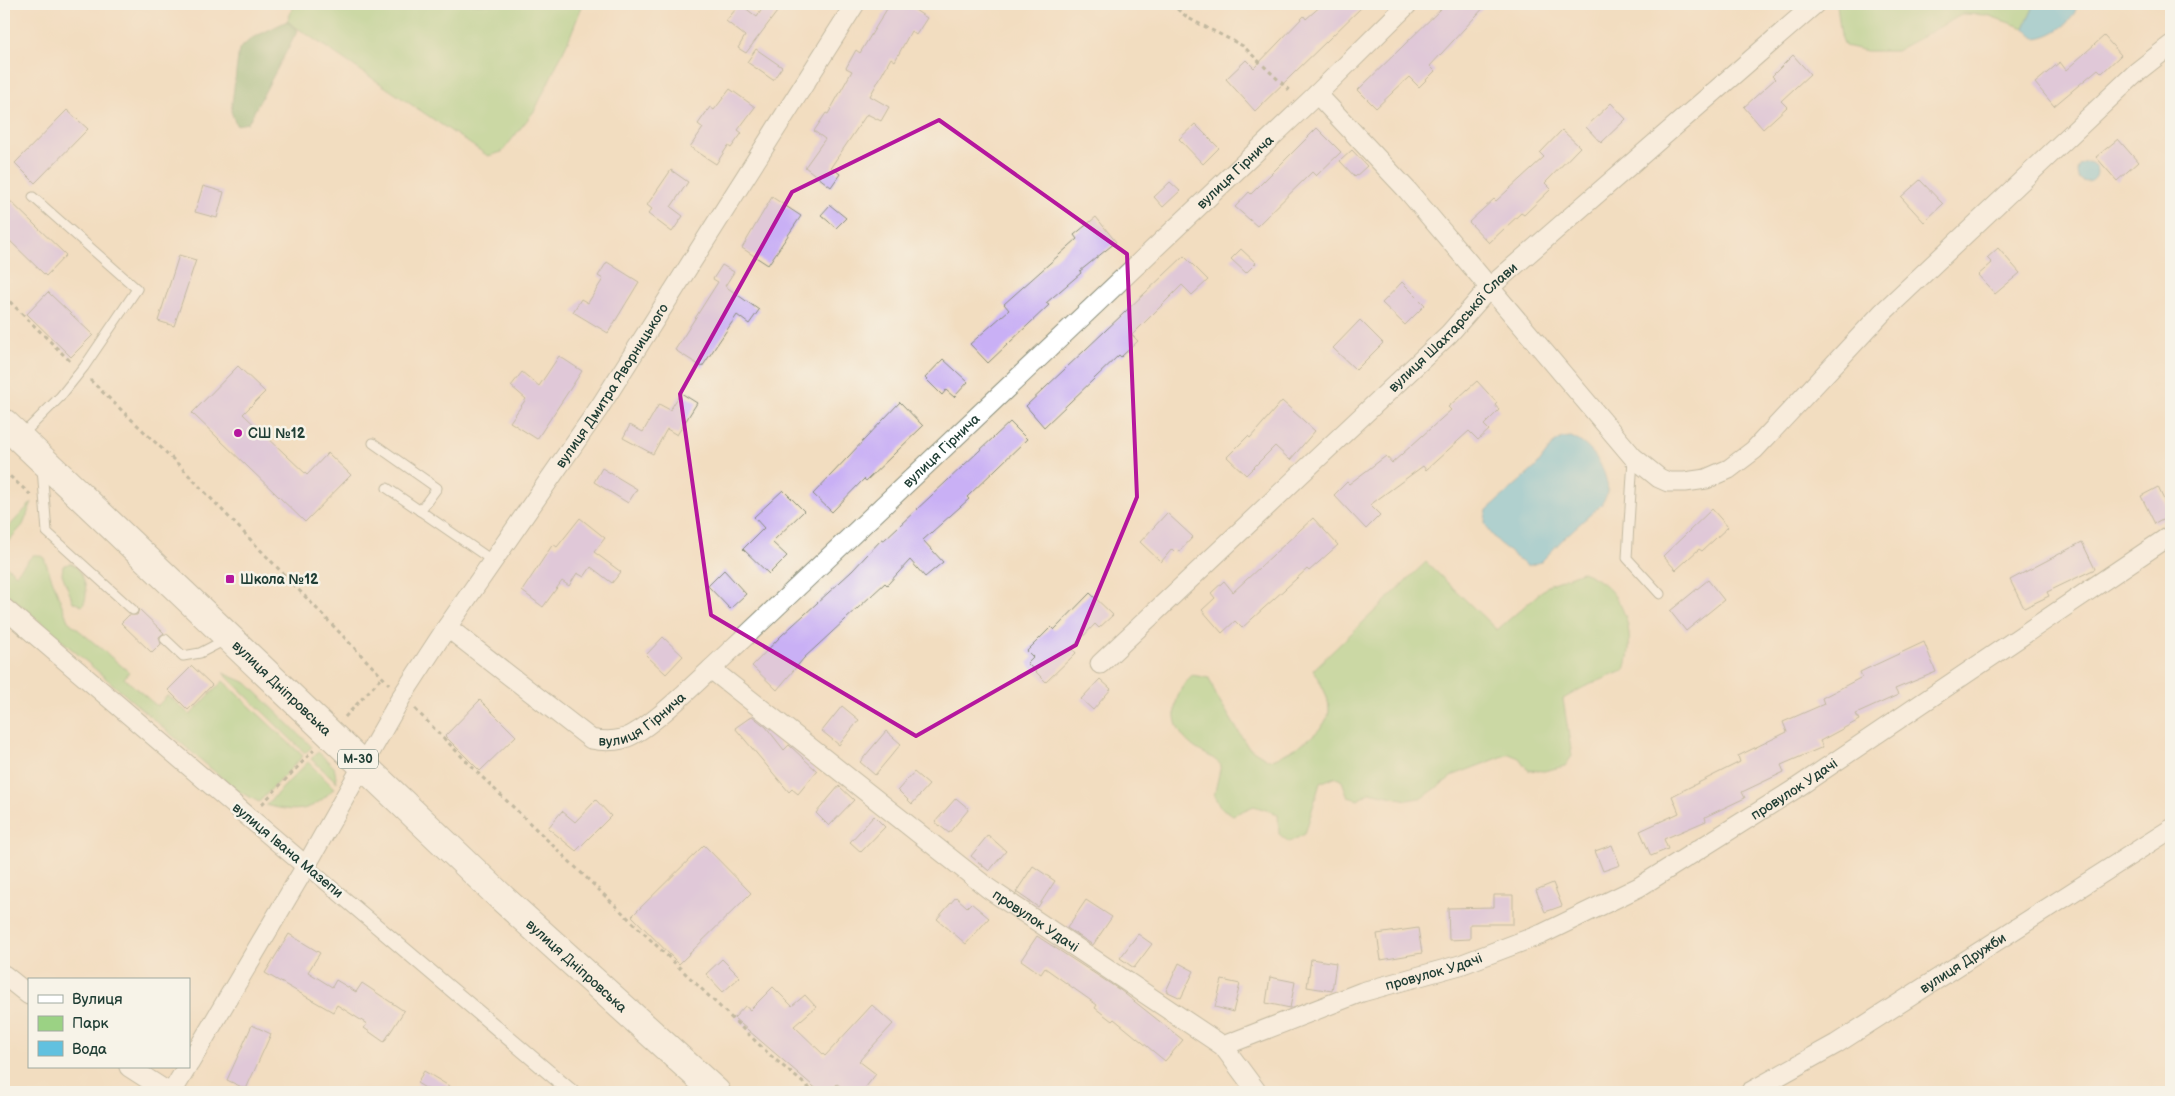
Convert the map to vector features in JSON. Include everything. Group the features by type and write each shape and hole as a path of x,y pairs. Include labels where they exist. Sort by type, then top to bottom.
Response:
{"highway":[{"name":"вулиця Дніпровська","path":"11,430 502,898 716,1092"}],"street":[{"name":"вулиця Дмитра Яворницького","path":"190,1063 306,866 398,704 447,627 599,408 855,4"},
{"name":"вулиця Гірнича","path":"447,627 591,739 606,741 624,739 642,729 712,670 1311,100 1408,4"},
{"name":"вулиця Шахтарської Слави","path":"1100,664 1449,334 1490,287 1815,4"},
{"path":"1311,100 1408,191 1633,458 1659,478 1668,482 1685,482 1706,479 1729,469 1748,455 1882,313 2138,70 2171,45"},
{"name":"провулок Удачі","path":"712,670 989,889 1223,1046 1362,992 1460,964 1542,934 1639,887 1795,789 2171,535"},
{"name":"вулиця Івана Мазепи","path":"4,608 572,1092"},
{"name":"вулиця Дружби","path":"1750,1092 1836,1044 2171,829"},
{"path":"4,975 28,993"},
{"path":"1223,1046 1257,1092"},
{"path":"131,1068 168,1092"},
{"name":"вулиця Дмитра Яворницького","path":"172,1092 187,1068"}],"lane":[{"path":"11,430 71,384 137,289 34,197"},
{"path":"373,443 437,488 420,511"},
{"path":"1633,458 1627,558 1660,594"},
{"path":"42,460 47,532 133,610"},
{"path":"387,488 493,561"},
{"path":"165,639 183,656 200,653 230,638"}],"path":[{"path":"1172,4 1188,18 1243,46 1311,100"},
{"path":"4,471 32,497"},
{"path":"344,718 382,677"},
{"path":"249,817 314,750"}],"highlighted area":[{"path":"939,120 1127,254 1137,497 1076,645 916,736 711,615 680,394 792,192"}],"green space":[{"path":"295,4 583,4 569,39 535,110 502,152 488,156 287,21"},
{"path":"1837,4 2035,4 2024,28 1987,15 1963,14 1896,51 1867,51 1845,46 1841,36"},
{"path":"287,21 298,30 248,123 236,125 231,111 239,49 252,38"},
{"path":"32,502 23,525 4,546 4,532"},
{"path":"33,555 39,555 44,558 68,621 129,672 124,678 157,706 168,695 190,715 223,681 303,756 259,802 236,790 4,591 4,564 16,574"},
{"path":"1426,562 1497,630 1550,584 1582,572 1596,579 1617,599 1628,625 1629,655 1625,670 1584,687 1563,699 1572,756 1565,766 1544,771 1528,770 1519,758 1509,754 1454,775 1424,797 1407,800 1370,792 1358,800 1348,797 1342,781 1335,777 1320,783 1305,834 1289,842 1279,834 1278,814 1254,806 1233,815 1221,808 1214,796 1221,765 1186,740 1176,722 1176,703 1179,693 1192,675 1209,678 1216,695 1248,747 1269,760 1286,753 1315,734 1327,718 1329,710 1327,699 1324,689 1313,670"},
{"path":"70,563 79,570 85,583 86,596 82,606 73,602 62,574 63,566"},
{"path":"223,673 247,683 312,747 305,753"},
{"path":"318,752 334,767 337,782 311,759"},
{"path":"308,762 334,788 318,802 303,809 295,810 266,805"}],"water":[{"path":"2035,4 2077,4 2076,10 2062,27 2049,35 2035,38 2024,28"},
{"path":"2087,162 2094,165 2097,172 2094,179 2087,182 2080,179 2077,172 2080,165"},
{"path":"1571,437 1586,446 1597,459 1605,475 1608,493 1601,505 1566,536 1541,562 1527,566 1503,546 1487,528 1485,518 1487,510 1536,467 1553,444 1562,438"}],"building":[{"path":"740,4 757,17 765,4 783,4 746,53 738,48 745,36 726,21"},
{"path":"890,4 906,4 927,18 916,35 911,31 895,61 891,58 870,96 889,107 881,121 867,114 831,167 840,174 831,187 805,167 825,139 814,131 826,113 828,114 852,71 846,68 856,50 860,53"},
{"path":"1323,4 1365,4 1255,111 1226,79 1246,60 1254,68 1304,16 1306,19"},
{"path":"1446,4 1487,4 1430,66 1435,71 1419,87 1409,77 1376,108 1358,90"},
{"path":"2104,36 2121,55 2102,73 2098,69 2054,106 2035,83 2060,62 2066,70"},
{"path":"756,49 782,67 773,80 747,62"},
{"path":"1793,55 1810,74 1781,101 1787,107 1763,129 1744,107 1775,79 1772,76"},
{"path":"730,89 755,107 738,130 742,133 731,148 728,146 716,164 690,147 703,128 698,124 710,107 714,110"},
{"path":"1611,103 1626,119 1601,143 1586,127"},
{"path":"67,110 88,129 35,183 15,163"},
{"path":"1195,124 1219,148 1203,164 1179,139"},
{"path":"1317,128 1341,152 1316,176 1312,172 1257,226 1235,207 1249,192 1251,194"},
{"path":"1562,130 1580,147 1545,183 1551,189 1524,215 1521,213 1489,243 1469,222 1494,199 1496,201 1544,157 1540,153"},
{"path":"2118,139 2138,162 2117,181 2096,157"},
{"path":"1352,150 1367,166 1355,177 1340,161"},
{"path":"671,170 688,182 671,207 683,216 672,232 648,214 652,209 647,205"},
{"path":"1920,180 1943,204 1924,222 1901,197"},
{"path":"1170,182 1180,191 1163,207 1154,197"},
{"path":"203,186 224,192 217,218 195,212"},
{"path":"4,195 66,255 46,276 4,235"},
{"path":"772,197 801,216 768,265 742,248"},
{"path":"830,205 846,218 836,228 821,215"},
{"path":"1096,217 1116,242 1080,271 1081,273 1046,303 1049,305 988,363 970,344 1009,310 1004,304 1077,239 1074,235"},
{"path":"1998,248 2020,273 1995,294 1978,275 1992,263 1987,258"},
{"path":"1241,249 1256,263 1246,273 1231,259"},
{"path":"179,255 196,260 174,326 158,321"},
{"path":"1184,256 1208,280 1192,295 1182,285 1132,335 1138,341 1121,357 1119,355 1044,427 1026,406"},
{"path":"607,262 639,282 608,333 573,312 581,299 588,303 603,279 598,276"},
{"path":"722,265 734,272 725,286 759,310 749,324 737,315 702,367 675,350 718,282 713,279"},
{"path":"1402,282 1425,305 1405,325 1382,303"},
{"path":"48,292 93,335 71,357 27,314"},
{"path":"1360,320 1383,343 1356,370 1333,348"},
{"path":"559,356 582,371 537,439 510,422 526,399 511,386 522,372 539,386"},
{"path":"943,359 968,382 954,397 946,390 942,395 925,378"},
{"name":"СШ №12","path":"238,366 265,392 243,414 307,475 328,453 351,475 305,522 192,413"},
{"path":"1477,381 1497,403 1495,405 1499,410 1484,425 1489,430 1478,440 1469,431 1426,470 1423,466 1370,505 1380,515 1366,529 1334,495 1347,482 1349,484 1386,456 1392,463 1451,410 1448,407"},
{"path":"681,393 697,403 677,435 667,429 653,454 623,438 630,425 643,432 659,404 670,410"},
{"path":"1282,401 1315,431 1290,460 1275,446 1246,475 1227,457 1248,436 1250,438"},
{"path":"900,402 923,426 866,481 864,479 832,512 813,494"},
{"path":"1010,422 1027,439 967,497 969,499 923,540 943,562 925,577 910,560 887,585 885,583 804,658 777,690 752,666 781,636 852,571 882,539 884,540"},
{"path":"602,468 637,489 628,503 594,482"},
{"path":"2158,487 2171,515 2155,524 2141,496"},
{"path":"783,490 804,511 772,542 787,556 769,574 743,549 764,528 754,517"},
{"path":"1712,509 1728,527 1702,551 1699,549 1676,570 1663,556"},
{"path":"1167,513 1193,537 1177,554 1172,549 1161,562 1140,542"},
{"path":"580,518 605,538 594,552 621,572 612,583 591,567 584,577 577,573 569,586 562,581 543,607 522,591 553,544 557,547"},
{"path":"1313,518 1338,545 1309,571 1307,569 1242,628 1235,621 1222,633 1202,610 1215,598 1211,593 1224,581 1233,592"},
{"path":"2082,542 2095,569 2047,592 2049,596 2024,608 2010,580"},
{"path":"724,570 746,594 730,609 708,586"},
{"path":"1708,580 1724,600 1686,631 1670,611"},
{"path":"1090,593 1113,615 1099,628 1095,624 1072,648 1076,653 1046,682 1027,663 1033,657 1027,651 1051,627 1054,630"},
{"path":"139,609 164,633 159,637 161,644 152,653 121,623 129,615 137,615"},
{"path":"663,637 683,656 666,674 646,655"},
{"path":"1924,642 1936,672 1895,689 1898,695 1856,714 1859,720 1820,741 1823,747 1781,765 1784,772 1742,792 1745,798 1705,817 1706,821 1664,839 1668,849 1651,856 1640,831 1679,813 1672,796 1740,762 1738,756 1787,732 1783,722 1824,704 1822,698 1862,677 1860,672"},
{"path":"192,666 212,685 188,710 168,690"},
{"path":"1100,679 1111,689 1093,710 1081,699"},
{"path":"480,700 516,736 480,771 445,736"},
{"path":"842,706 859,720 839,745 822,731"},
{"path":"752,716 766,727 784,750 789,745 817,771 798,794 792,789 789,792 735,728"},
{"path":"886,731 901,744 875,775 860,762"},
{"path":"914,772 929,785 912,804 898,790"},
{"path":"839,786 854,800 829,826 816,813"},
{"path":"956,798 969,809 949,833 935,822"},
{"path":"596,800 611,816 576,851 548,828 562,811 575,822"},
{"path":"874,816 885,827 861,852 850,842"},
{"path":"988,835 1006,851 989,871 971,856"},
{"path":"704,845 751,893 679,964 632,916"},
{"path":"1612,845 1620,865 1603,871 1595,851"},
{"path":"1033,866 1055,881 1038,907 1016,892"},
{"path":"1553,883 1562,906 1545,912 1536,890"},
{"path":"1494,895 1513,895 1513,924 1470,924 1470,939 1449,940 1448,908 1494,907"},
{"path":"956,897 967,907 971,903 989,918 966,944 937,919"},
{"path":"1086,900 1112,917 1093,945 1067,928"},
{"path":"1418,928 1422,953 1381,960 1377,934"},
{"path":"289,934 320,953 308,972 332,987 336,980 356,992 362,983 404,1011 384,1042 364,1028 367,1024 337,1005 333,1012 265,973"},
{"path":"1138,934 1152,944 1134,968 1120,958"},
{"path":"1037,936 1120,990 1183,1040 1165,1061 1114,1019 1112,1021 1095,1008 1097,1005 1045,968 1041,974 1021,960"},
{"path":"722,959 740,977 723,992 706,974"},
{"path":"1311,959 1336,963 1332,991 1307,987"},
{"path":"1179,963 1194,971 1181,998 1166,991"},
{"path":"1270,977 1295,982 1290,1008 1266,1003"},
{"path":"1222,980 1240,984 1233,1012 1215,1007"},
{"path":"773,987 792,1006 805,995 816,1007 794,1026 825,1056 872,1005 893,1024 859,1061 876,1074 862,1092 848,1092 837,1084 830,1092 820,1092 734,1018 745,1006 750,1010"},
{"path":"252,1025 271,1034 246,1089 227,1080"},
{"path":"424,1071 459,1092 432,1092 417,1083"}],"place":[{"name":"СШ №12","path":"238,433"},
{"name":"Школа №12","path":"230,579"}]}
